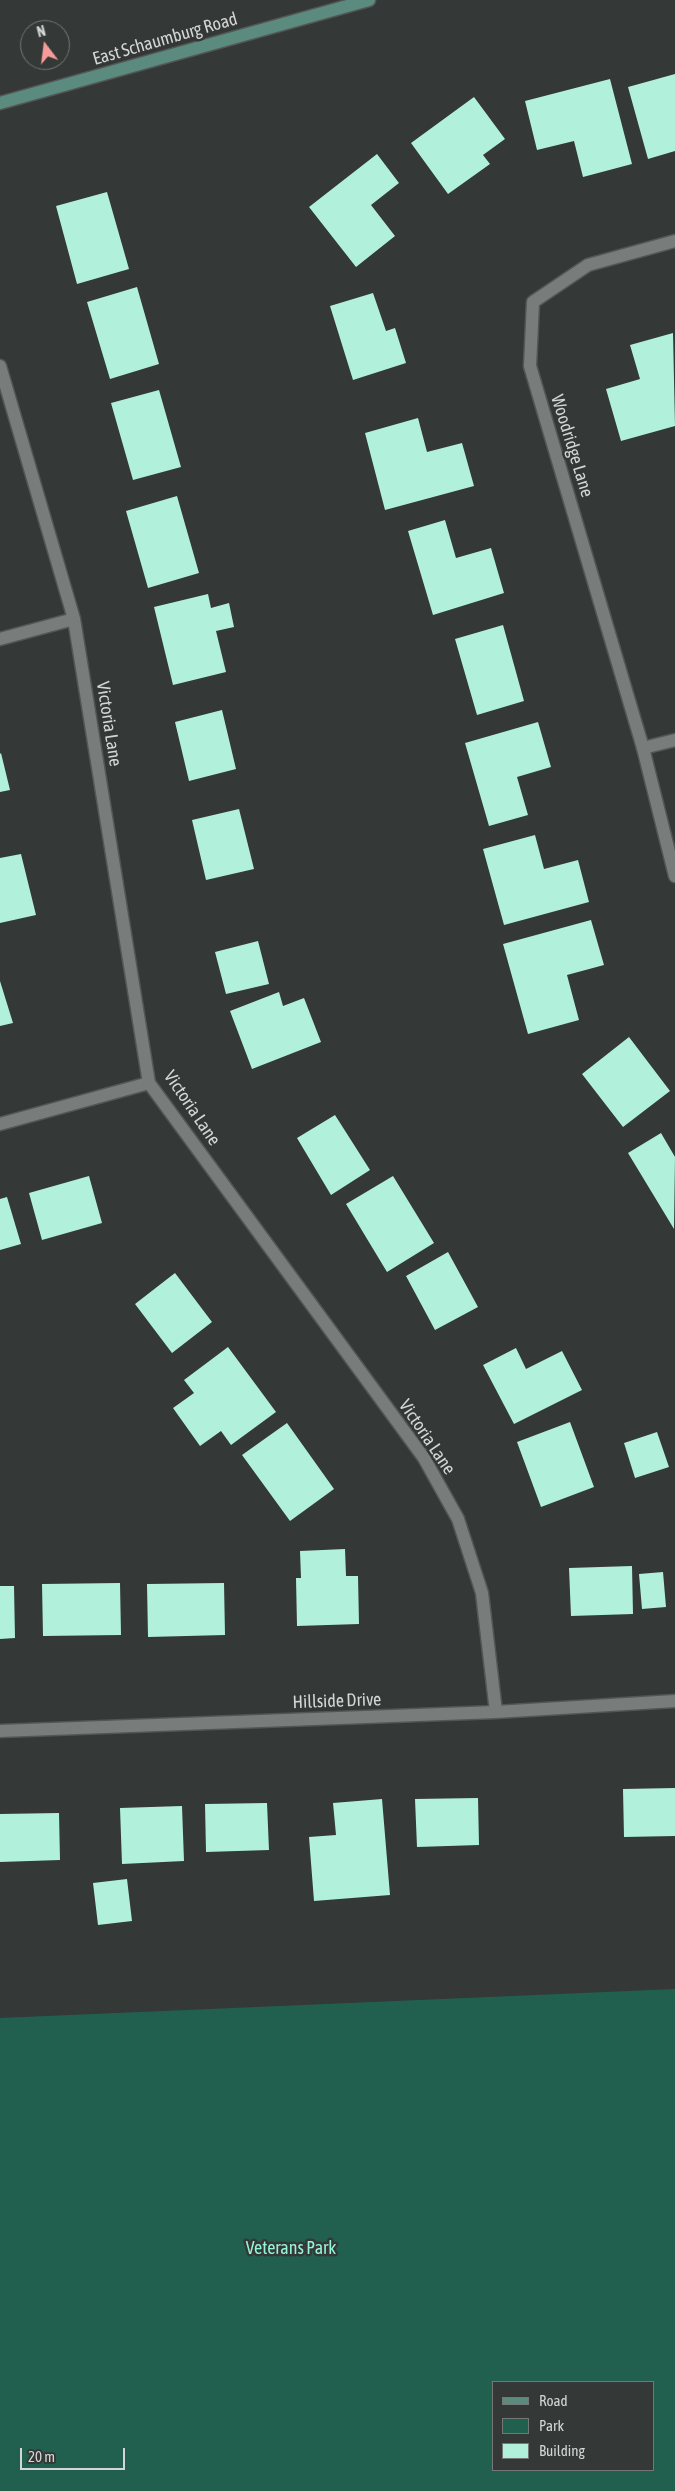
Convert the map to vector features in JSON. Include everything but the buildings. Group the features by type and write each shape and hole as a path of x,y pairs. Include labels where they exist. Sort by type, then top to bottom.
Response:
{"main road":[{"name":"East Schaumburg Road","path":"0,103 369,0"}],"street":[{"name":"Woodridge Lane","path":"675,241 588,265 533,302 530,366 644,748 675,876"},
{"name":"Victoria Lane","path":"0,366 74,618 149,1083 424,1458 458,1519 482,1593 496,1712"},
{"path":"0,639 74,618"},
{"path":"644,748 675,740"},
{"path":"0,1124 149,1083"},
{"name":"Hillside Drive","path":"0,1731 496,1712 675,1701"}],"green space":[{"name":"Veterans Park","path":"675,1989 675,2491 0,2491 0,2018"}]}
